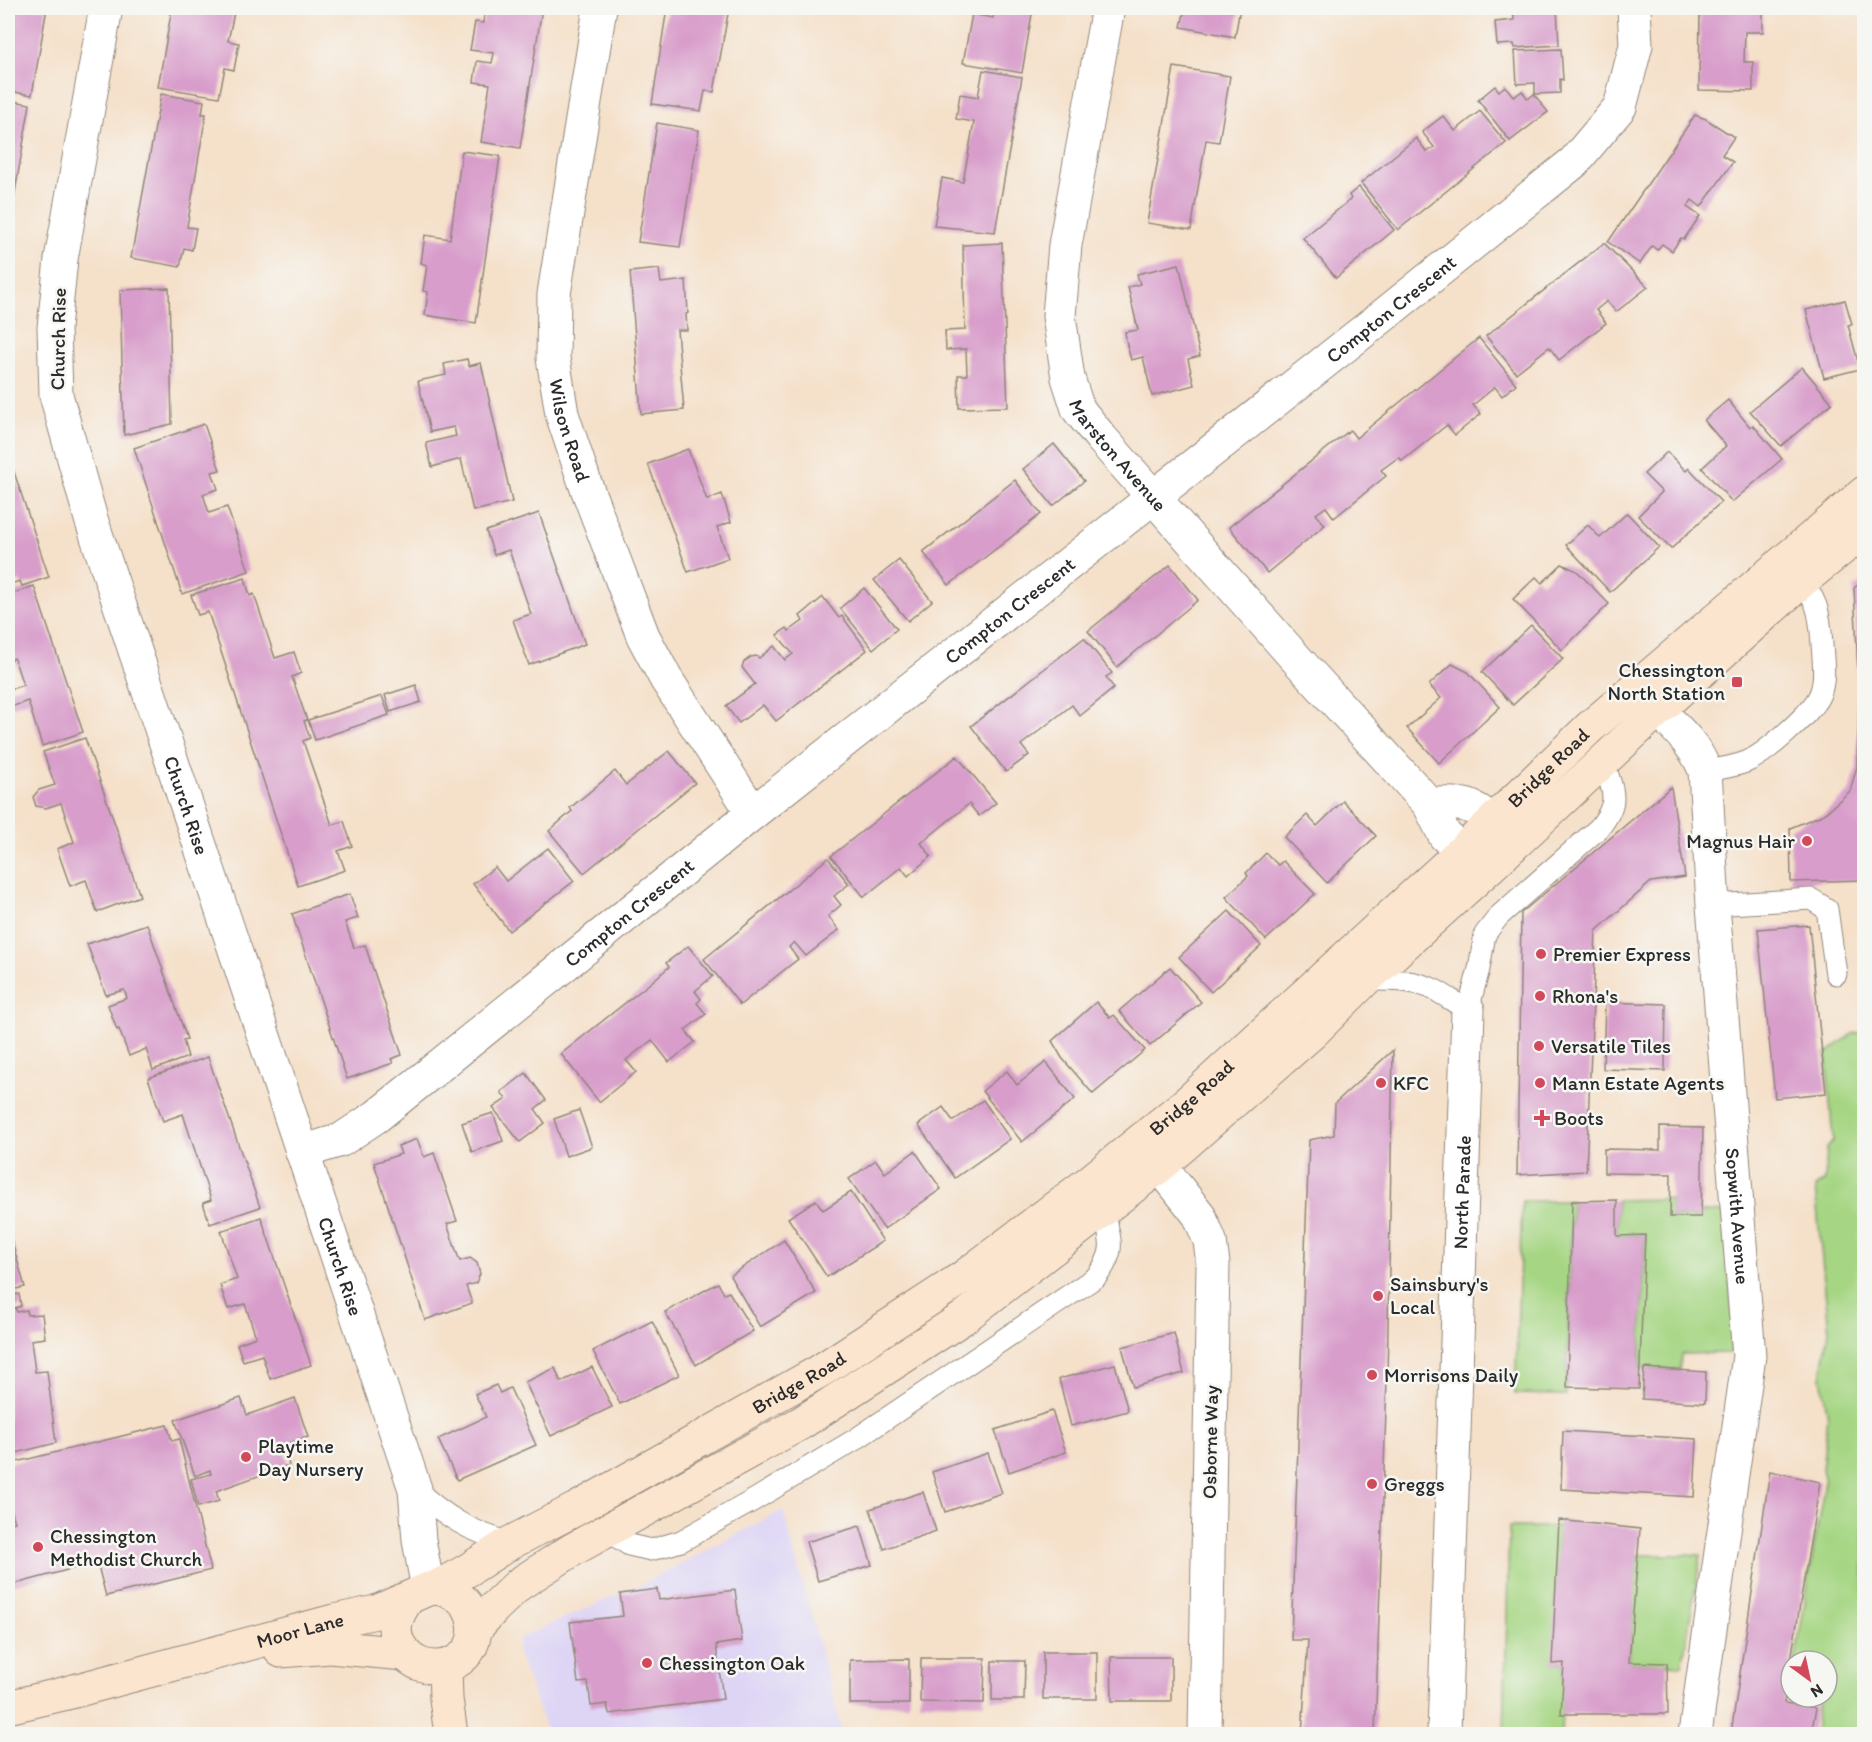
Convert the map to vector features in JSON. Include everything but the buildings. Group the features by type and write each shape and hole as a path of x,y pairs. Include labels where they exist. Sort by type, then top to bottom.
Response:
{"street":[{"name":"Church Rise","path":"106,8 61,259 54,328 56,395 91,519 415,1488 423,1592"},
{"name":"Wilson Road","path":"600,8 554,294 553,358 562,414 585,483 643,636 666,679 753,813"},
{"name":"Marston Avenue","path":"1108,8 1065,245 1059,316 1068,378 1078,409 1292,654 1430,804 1445,836 1476,861 1492,865"},
{"name":"Compton Crescent","path":"302,1152 341,1140 377,1116 753,813 1360,334 1574,162 1620,107 1636,45 1634,8"},
{"name":"Bridge Road","path":"475,1629 519,1584 572,1550 801,1423 953,1324 1160,1166 1313,1032 1365,980 1658,711 1793,571 1864,493"},
{"name":"Bridge Road","path":"423,1592 468,1570 510,1543 643,1472 820,1371 965,1276 1088,1183 1189,1101 1462,851 1589,728 1793,571 1864,531"},
{"name":"Sopwith Avenue","path":"1658,711 1693,746 1700,756 1705,771 1713,905 1749,1356 1695,1734"},
{"path":"1430,804 1466,804 1476,808 1493,821"},
{"name":"North Parade","path":"1444,1734 1468,1010"},
{"name":"Osborne Way","path":"1160,1166 1199,1215 1210,1240 1213,1264 1205,1734"},
{"path":"423,1592 451,1592 464,1600 472,1614 475,1629 469,1649 463,1657 445,1667 430,1668 416,1663 404,1654 397,1641 395,1626 398,1612 423,1592"},
{"name":"Moor Lane","path":"8,1707 376,1612 423,1592"},
{"name":"Moor Lane","path":"190,1659 330,1647 404,1654"},
{"path":"445,1667 446,1699 451,1734"}],"lane":[{"path":"1705,771 1731,767 1748,761 1763,751 1811,709 1821,694 1824,678 1820,615 1814,598 1793,571"},
{"name":"North Parade","path":"1468,1010 1485,934 1498,916 1599,828 1609,816 1614,803 1613,791 1603,761"},
{"path":"1713,905 1811,899 1827,909 1836,974"},
{"path":"1365,980 1415,983 1434,989 1468,1010"},
{"path":"608,1532 629,1545 651,1550 681,1540 754,1500 856,1438 1096,1277 1107,1263 1111,1241 1103,1211"},
{"path":"415,1488 437,1509 459,1524 510,1543"}],"shaded area":[{"path":"783,1510 843,1734 547,1733 517,1650 520,1638 646,1582"}],"green space":[{"path":"1864,1032 1864,1734 1815,1734 1818,1709 1839,1709 1839,1649 1797,1649 1825,1481 1822,1469 1828,1417 1821,1377 1829,1331 1815,1187 1825,1181 1827,1148 1833,1141 1826,1054 1852,1034"},
{"path":"1670,1199 1671,1217 1700,1217 1701,1212 1724,1212 1734,1332 1730,1353 1681,1354 1680,1370 1640,1369 1645,1235 1617,1236 1617,1200"},
{"path":"1522,1201 1572,1201 1566,1395 1515,1394"},
{"path":"1509,1527 1559,1527 1553,1664 1564,1663 1561,1734 1504,1734"},
{"path":"1637,1555 1701,1555 1682,1665 1629,1662"}],"place":[{"name":"Chessington North Station","path":"1737,682"},
{"name":"Magnus Hair","path":"1807,841"},
{"name":"Premier Express","path":"1541,954"},
{"name":"Rhona's","path":"1540,996"},
{"name":"Versatile Tiles","path":"1539,1046"},
{"name":"KFC","path":"1381,1083"},
{"name":"Mann Estate Agents","path":"1540,1083"},
{"name":"Boots","path":"1542,1118"},
{"name":"Sainsbury's Local","path":"1378,1296"},
{"name":"Morrisons Daily","path":"1372,1375"},
{"name":"Playtime Day Nursery","path":"246,1457"},
{"name":"Greggs","path":"1372,1484"},
{"name":"Chessington Methodist Church","path":"38,1547"},
{"name":"Chessington Oak","path":"647,1663"}]}
